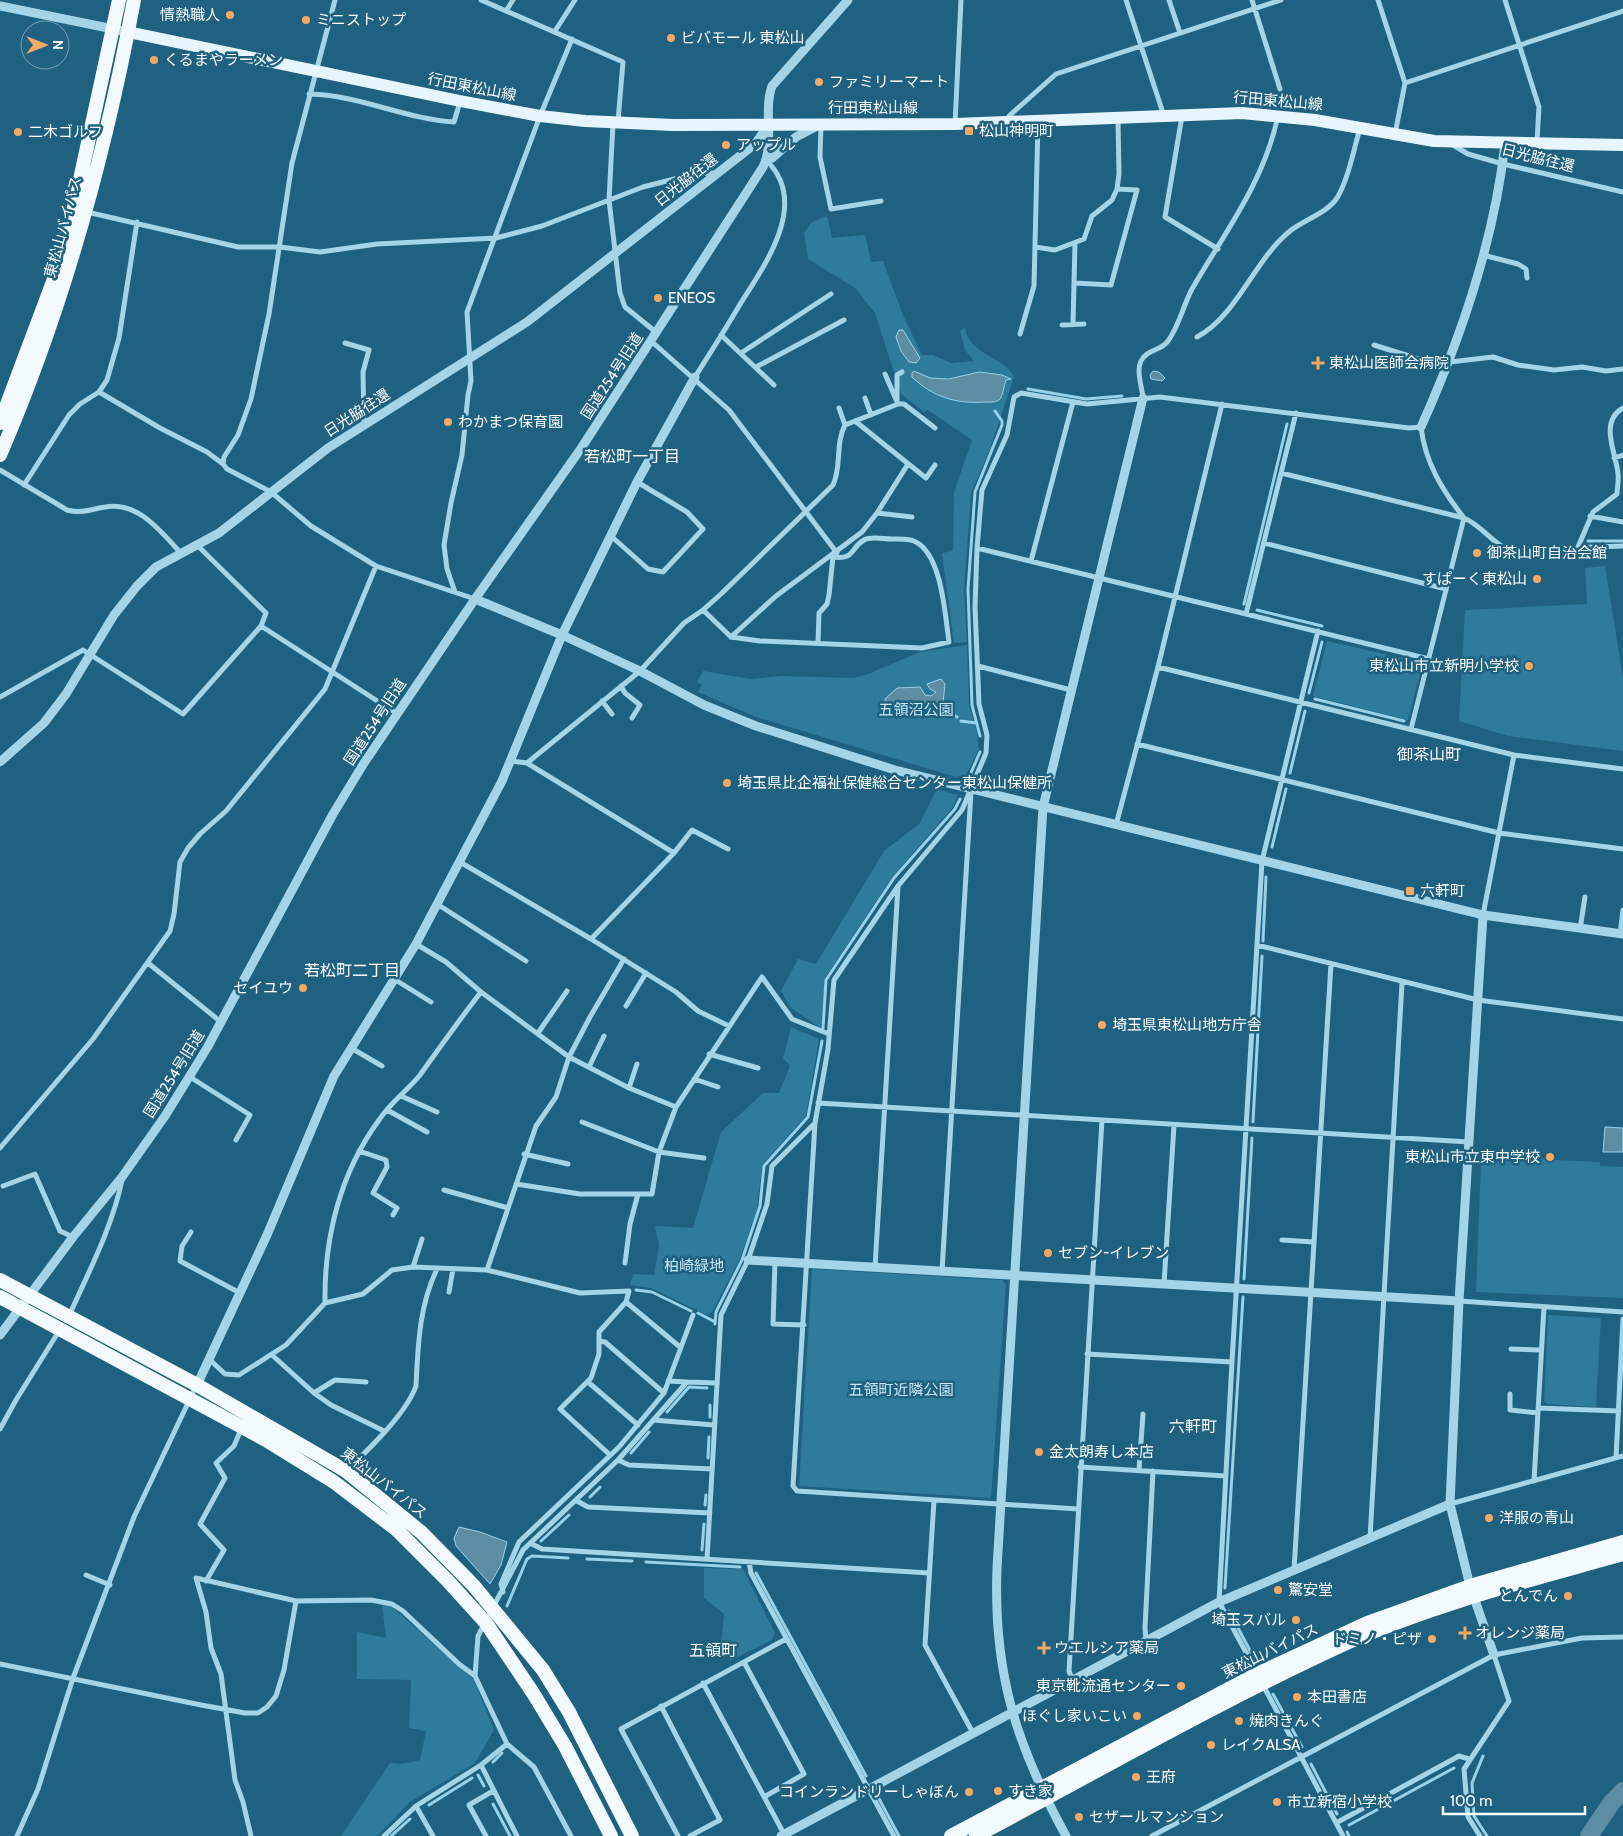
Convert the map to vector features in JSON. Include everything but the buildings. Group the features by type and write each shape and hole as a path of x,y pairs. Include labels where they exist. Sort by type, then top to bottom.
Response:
{"highway":[{"name":"東松山バイパス","path":"0,423 54,279 74,207 119,0"},
{"name":"東松山バイパス","path":"0,455 44,348 63,290 85,212 134,0"},
{"name":"東松山バイパス","path":"0,1280 196,1385 346,1471 421,1532 492,1608 543,1670 569,1712 632,1836"},
{"name":"東松山バイパス","path":"0,1297 190,1398 314,1468 376,1512 415,1546 486,1623 533,1693 565,1746 611,1836"},
{"name":"東松山バイパス","path":"952,1836 1043,1794 1260,1679 1472,1591 1623,1542"},
{"name":"東松山バイパス","path":"1472,1591 1623,1554"},
{"name":"東松山バイパス","path":"976,1836 1043,1794"}],"main road":[{"name":"行田東松山線","path":"128,32 314,72 540,116 616,123 768,125 955,124 1242,113 1278,115 1395,135 1450,142 1623,145"}],"street":[{"path":"223,464 224,457 238,435 251,399 280,247 292,163 314,72 335,0"},
{"path":"481,0 623,62 609,200 620,293 625,307 729,410 805,511 835,555 840,558 853,554 863,540 871,538 913,540 934,560 949,642 922,648 731,637 704,610"},
{"path":"506,11 513,0"},
{"path":"555,31 575,0"},
{"name":"国道254号旧道","path":"0,1335 31,1296 73,1237 122,1177 190,1077 333,814 396,713 582,447 766,160 768,99 772,86 848,0"},
{"path":"955,124 961,0"},
{"path":"1126,0 1164,116"},
{"path":"1169,0 1180,33"},
{"path":"1252,0 1280,89"},
{"path":"1009,123 1009,116 1056,74 1281,0"},
{"path":"1378,0 1405,83 1395,135"},
{"path":"1505,0 1539,107 1537,144"},
{"path":"0,6 128,32"},
{"path":"1405,83 1623,12"},
{"path":"455,592 447,569 444,545 450,503 462,455 472,372 469,358 467,312 540,116 572,39"},
{"path":"309,94 322,95 432,120 454,122 460,101"},
{"path":"1182,115 1165,218 1218,249"},
{"path":"1066,1836 1043,1794 1011,1712 999,1655 996,1608 1043,807 1143,398 1140,373 1142,359 1148,353 1164,347 1170,340 1183,306 1242,208 1268,156 1278,115"},
{"path":"1035,247 1055,250 1084,239 1092,216 1112,200 1117,189 1118,119"},
{"path":"1020,334 1034,286 1038,122"},
{"path":"17,1836 38,1789 73,1678 110,1585 134,1517 267,1235 334,1076 416,944 460,862 511,761 562,635 637,482 695,377 767,259 780,232 784,206 782,186 774,168 766,160 772,158 796,137 821,124 820,157 831,209 881,201"},
{"name":"日光脇往還","path":"0,762 44,723 66,694 114,615 137,586 156,567 238,519 328,448 527,322 755,144 768,125"},
{"path":"1197,336 1211,330 1221,320 1255,270 1290,231 1324,211 1337,197 1360,128"},
{"name":"日光脇往還","path":"1450,142 1468,154 1623,192"},
{"path":"1464,518 1448,498 1432,469 1423,446 1421,427 1449,365 1483,255 1503,164 1505,144"},
{"path":"85,212 137,222 238,247 280,247 320,252 377,244 496,238 542,226 643,187 686,176 716,173"},
{"path":"1075,283 1111,284 1137,190 1117,189"},
{"path":"24,485 69,415 80,404 99,392 107,380 119,338 137,222"},
{"path":"1073,324 1075,243"},
{"path":"1483,255 1518,264 1526,269 1527,278"},
{"path":"741,352 831,294"},
{"path":"756,367 844,320"},
{"path":"1062,325 1084,324"},
{"path":"721,335 774,385"},
{"path":"345,343 369,350 363,372 364,424"},
{"path":"1374,345 1449,365 1493,357 1518,365 1554,370 1582,367 1606,371 1623,369"},
{"path":"897,402 897,375 902,372"},
{"path":"885,374 897,402"},
{"path":"99,392 160,428 207,452 227,469 271,492 311,526 376,566 474,599 562,635 640,671 704,705 756,726 895,770 1483,915 1622,934 1623,910"},
{"path":"1078,1508 794,1490 815,1123 829,1034 834,980 898,886 962,810 972,789 988,743 979,704 975,607 977,548 982,490 1007,435 1014,396 1021,393 1087,404 1160,397 1409,428 1421,427"},
{"path":"865,398 870,415"},
{"path":"845,425 897,402 904,404 935,428"},
{"path":"1031,561 1073,402"},
{"path":"1116,825 1158,666 1222,404"},
{"path":"527,763 640,671 684,623 704,610 833,485 837,473 840,440 845,425 839,408"},
{"path":"1578,547 1590,516 1620,495 1618,474 1610,440 1611,427 1618,411 1623,408"},
{"path":"1246,614 1296,413"},
{"path":"855,421 926,478 935,465"},
{"path":"1614,458 1623,454"},
{"path":"731,637 776,596 835,555 862,532 878,513 908,464"},
{"path":"0,470 58,506 73,512 118,505 132,509 150,521 180,552"},
{"path":"1281,473 1464,518 1472,521 1498,545 1508,550 1623,546"},
{"path":"611,536 648,569 663,572 704,529 687,512 637,482"},
{"path":"878,513 912,517"},
{"path":"1590,516 1623,522"},
{"path":"1411,729 1464,518"},
{"path":"1264,543 1446,589"},
{"path":"0,697 84,650 183,714 261,626 266,613 197,544"},
{"path":"977,548 1428,659"},
{"path":"818,643 819,613 828,604 835,555"},
{"path":"0,1148 93,1039 170,931 174,914 180,862 188,848 200,834 226,811 326,689 376,566"},
{"path":"261,626 396,713"},
{"path":"1318,631 1262,860 1219,1602 1343,1836"},
{"path":"978,666 1071,690"},
{"path":"1158,666 1514,754 1623,768"},
{"path":"621,686 625,693 640,705 632,718"},
{"path":"602,701 612,714"},
{"path":"1137,744 1499,833 1623,849"},
{"path":"1480,1836 1468,1817 1464,1768 1508,1701 1472,1591 1450,1504 1483,915 1514,754"},
{"path":"511,761 527,763 674,853"},
{"path":"942,1271 972,789"},
{"path":"591,939 674,853 692,830 728,849"},
{"path":"460,862 646,973 676,992 698,1011 728,1026"},
{"path":"875,1267 898,886"},
{"path":"1580,929 1584,897"},
{"path":"437,904 526,961"},
{"path":"416,944 446,962 480,992 569,1057 628,1088 676,1107"},
{"path":"1257,945 1478,1000 1623,1019"},
{"path":"486,1270 516,1184 524,1154 536,1126 558,1092 569,1057 624,960"},
{"path":"148,963 221,1022"},
{"path":"1294,1570 1330,964"},
{"path":"626,1006 646,973"},
{"path":"516,1184 580,1194 652,1194 659,1152 676,1107 709,1054 762,977 792,1018 829,1034"},
{"path":"394,979 431,1002"},
{"path":"1370,1538 1402,982"},
{"path":"538,1033 566,991"},
{"path":"325,1303 325,1270 332,1229 348,1174 359,1151 387,1110 419,1075 480,992"},
{"path":"589,1068 604,1036"},
{"path":"351,1048 382,1066"},
{"path":"709,1054 758,1068"},
{"path":"628,1088 637,1064"},
{"path":"190,1077 250,1115 236,1140"},
{"path":"694,1079 718,1087"},
{"path":"401,1096 437,1112"},
{"path":"818,1103 1469,1142"},
{"path":"387,1110 427,1132"},
{"path":"1072,1679 1068,1671 1102,1120"},
{"path":"582,1122 659,1152 704,1158"},
{"path":"707,1559 721,1315 748,1260 768,1204 772,1166 815,1123"},
{"path":"1164,1284 1174,1125"},
{"path":"359,1151 386,1160 387,1167 373,1194 397,1208 393,1215"},
{"path":"524,1154 568,1164"},
{"path":"3,1186 34,1174 60,1231 73,1237"},
{"path":"69,1316 102,1244 118,1198 122,1177"},
{"path":"444,1190 508,1208"},
{"path":"625,1263 630,1224 638,1194"},
{"path":"190,1232 182,1246 180,1261 240,1293"},
{"path":"412,1267 422,1239"},
{"path":"1282,1240 1314,1242"},
{"path":"748,1260 1623,1312"},
{"path":"775,1261 772,1324 804,1325"},
{"path":"209,1359 225,1374 231,1376 238,1374 272,1355 286,1344 325,1303 363,1294 392,1270 412,1267 486,1270 580,1293 629,1291 626,1302 599,1332 598,1354 588,1382 560,1409 610,1455"},
{"path":"346,1471 384,1431 412,1397 416,1386 422,1312 429,1286 437,1269"},
{"path":"449,1292 453,1269"},
{"path":"626,1302 680,1347"},
{"path":"1534,1481 1544,1307"},
{"path":"503,1592 501,1584 518,1542 610,1455 664,1393 693,1314"},
{"path":"1616,1458 1623,1319"},
{"path":"0,1429 61,1329"},
{"path":"599,1340 605,1342 664,1393"},
{"path":"1511,1349 1541,1350"},
{"path":"1087,1354 1232,1362"},
{"path":"272,1355 314,1394 331,1405 384,1431"},
{"path":"314,1394 335,1380 366,1382"},
{"path":"668,1381 717,1383"},
{"path":"588,1382 638,1425"},
{"path":"475,1676 478,1636 524,1550 618,1460 687,1382"},
{"path":"1510,1394 1510,1410 1619,1411"},
{"path":"1140,1470 1143,1414"},
{"path":"653,1420 714,1425"},
{"path":"206,1581 224,1550 200,1524 225,1478 216,1462 234,1446 242,1427"},
{"path":"704,1683 782,1835 1219,1602 1450,1504 1623,1456"},
{"path":"618,1460 629,1465 712,1469"},
{"path":"1080,1467 1226,1476"},
{"path":"1146,1640 1153,1471"},
{"path":"934,1500 925,1645 973,1733"},
{"path":"577,1501 588,1507 710,1513"},
{"path":"530,1543 542,1549 929,1573"},
{"path":"749,1562 751,1573 894,1836"},
{"path":"86,1575 110,1585"},
{"path":"250,1836 235,1780 222,1674 211,1648 206,1612 196,1578 296,1601 371,1600 392,1604 403,1611 459,1664 475,1676 507,1744 534,1767 571,1836"},
{"path":"0,1664 226,1710 258,1713 267,1707 276,1696 284,1670 296,1601"},
{"path":"1152,1836 1494,1655 1582,1638 1623,1637"},
{"path":"678,1836 621,1729 786,1639"},
{"path":"744,1662 804,1774 764,1797"},
{"path":"661,1706 720,1820 690,1836"},
{"path":"384,1836 416,1806 481,1765 507,1744"},
{"path":"1336,1823 1459,1756 1469,1759"},
{"path":"481,1765 517,1836"},
{"path":"486,1836 468,1805 493,1791"},
{"path":"416,1806 432,1836"}],"green space":[{"path":"827,216 832,238 865,235 871,262 883,261 903,315 922,355 933,355 951,363 974,361 965,350 960,331 965,327 973,344 979,350 1003,364 1014,377 990,449 971,493 964,590 967,642 954,643 942,553 953,551 954,492 972,440 928,410 924,412 901,394 875,313 855,288 808,259 804,233 812,222"},
{"name":"東松山市立新明小学校","path":"1605,566 1623,678 1623,751 1508,736 1459,721 1465,610 1587,604 1585,568"},
{"path":"1327,641 1423,663 1408,720 1313,696"},
{"name":"五領沼公園","path":"967,645 969,705 977,733 979,749 966,775 956,777 756,717 698,692 702,685 697,682 703,671 751,679 781,676 853,678 868,674 920,652"},
{"path":"937,789 958,795 953,807 893,876 825,978 821,1028 791,1008 781,991 798,959 816,964 884,851 920,823"},
{"name":"柏崎緑地","path":"791,1027 819,1039 806,1116 762,1165 757,1209 740,1258 712,1312 707,1315 651,1288 630,1285 633,1274 654,1275 659,1245 655,1226 693,1228 721,1132 763,1093 779,1093 790,1066 783,1058"},
{"path":"1488,1157 1600,1162 1600,1166 1623,1167 1623,1298 1476,1292 1481,1164 1487,1164"},
{"name":"五領町近隣公園","path":"812,1269 1002,1280 1006,1285 991,1498 799,1486"},
{"path":"1548,1315 1601,1318 1596,1407 1547,1404 1544,1401"},
{"path":"704,1568 743,1569 775,1633 772,1640 730,1661 721,1645 724,1614 704,1598"},
{"path":"382,1605 391,1606 474,1680 494,1730 475,1763 410,1802 377,1836 341,1836 390,1763 401,1764 420,1760 426,1731 409,1728 411,1680 357,1679 357,1632 386,1638"}],"shaded area":[{"path":"899,330 903,330 920,358 916,363 909,362 901,351 896,337"},
{"path":"914,371 930,378 949,379 979,372 1002,375 1011,379 1006,380 1000,399 994,402 964,402 945,398 928,390 912,377"},
{"path":"1153,371 1159,372 1165,378 1162,381 1151,379 1150,375"},
{"path":"941,679 945,684 943,703 954,710 955,716 923,706 893,715 885,711 885,699 897,688 920,687 925,695 931,696 936,692 930,689 927,684"},
{"path":"1605,1127 1623,1128 1623,1152 1603,1152"},
{"path":"459,1527 507,1542 501,1565 490,1584 456,1546 454,1538"}],"waterway":[{"path":"1028,389 1086,399 1122,396"},
{"path":"980,736 972,705 968,589 975,492 1002,425 1002,421 995,411"},
{"path":"1244,604 1287,424"},
{"path":"1588,541 1623,541"},
{"path":"1257,610 1322,626"},
{"path":"1309,693 1322,642"},
{"path":"1315,699 1404,721"},
{"path":"1290,773 1305,711"},
{"path":"961,721 976,723"},
{"path":"970,775 980,752"},
{"path":"1272,847 1286,789"},
{"path":"823,1028 826,980 894,878 955,809 960,799"},
{"path":"1263,941 1266,877"},
{"path":"1253,1122 1262,956"},
{"path":"715,1324 716,1312 742,1260 760,1206 764,1166 808,1117 822,1041"},
{"path":"1244,1279 1252,1138"},
{"path":"636,1290 652,1292 691,1311"},
{"path":"1225,1588 1243,1297"},
{"path":"698,1313 715,1322"},
{"path":"667,1412 689,1387 707,1388"},
{"path":"710,1405 710,1417"},
{"path":"631,1453 649,1432"},
{"path":"708,1458 709,1437"},
{"path":"590,1497 600,1487"},
{"path":"705,1505 706,1495"},
{"path":"541,1541 569,1515"},
{"path":"702,1550 704,1524"},
{"path":"507,1606 527,1559 532,1556 568,1558"},
{"path":"587,1559 632,1561"},
{"path":"646,1562 740,1567"},
{"path":"756,1573 866,1776"},
{"path":"1229,1611 1255,1660"},
{"path":"1273,1694 1302,1747"},
{"path":"493,1762 502,1753"},
{"path":"1483,1756 1472,1783 1474,1816 1487,1836"},
{"path":"1311,1764 1337,1814"},
{"path":"1349,1825 1454,1768"},
{"path":"478,1775 484,1786"},
{"path":"429,1805 472,1778"},
{"path":"1589,1836 1612,1802 1623,1791"},
{"path":"878,1797 899,1836"},
{"path":"493,1804 510,1836"},
{"path":"391,1836 410,1819"},
{"path":"1347,1832 1349,1836"}],"place":[{"name":"情熱職人","path":"230,15"},
{"name":"ミニストップ","path":"306,20"},
{"name":"ビバモール 東松山","path":"671,38"},
{"name":"くるまやラーメン","path":"154,60"},
{"name":"ファミリーマート","path":"819,82"},
{"name":"松山神明町","path":"969,131"},
{"name":"二木ゴルフ","path":"18,132"},
{"name":"アップル","path":"726,145"},
{"name":"ENEOS","path":"658,298"},
{"name":"東松山医師会病院","path":"1318,363"},
{"name":"わかまつ保育園","path":"448,422"},
{"name":"御茶山町自治会館","path":"1477,553"},
{"name":"すぱーく東松山","path":"1537,579"},
{"name":"東松山市立新明小学校","path":"1529,666"},
{"name":"埼玉県比企福祉保健総合センター東松山保健所","path":"727,783"},
{"name":"六軒町","path":"1410,891"},
{"name":"セイユウ","path":"303,988"},
{"name":"埼玉県東松山地方庁舎","path":"1102,1025"},
{"name":"東松山市立東中学校","path":"1550,1157"},
{"name":"セブン-イレブン","path":"1048,1253"},
{"name":"金太朗寿し本店","path":"1039,1452"},
{"name":"洋服の青山","path":"1489,1518"},
{"name":"驚安堂","path":"1278,1590"},
{"name":"とんでん","path":"1568,1596"},
{"name":"埼玉スバル","path":"1296,1620"},
{"name":"オレンジ薬局","path":"1465,1633"},
{"name":"ドミノ・ピザ","path":"1432,1639"},
{"name":"ウエルシア薬局","path":"1044,1648"},
{"name":"東京靴流通センター","path":"1181,1686"},
{"name":"本田書店","path":"1297,1697"},
{"name":"ほぐし家いこい","path":"1137,1716"},
{"name":"焼肉きんぐ","path":"1239,1721"},
{"name":"レイクALSA","path":"1211,1745"},
{"name":"王府","path":"1136,1777"},
{"name":"すき家","path":"998,1791"},
{"name":"コインランドリーしゃぼん","path":"969,1792"},
{"name":"市立新宿小学校","path":"1277,1802"},
{"name":"セザールマンション","path":"1079,1817"}],"district":[{"name":"若松町一丁目","path":"632,456"},
{"name":"御茶山町","path":"1429,754"},
{"name":"若松町二丁目","path":"352,970"},
{"name":"六軒町","path":"1193,1426"},
{"name":"五領町","path":"713,1650"}]}
